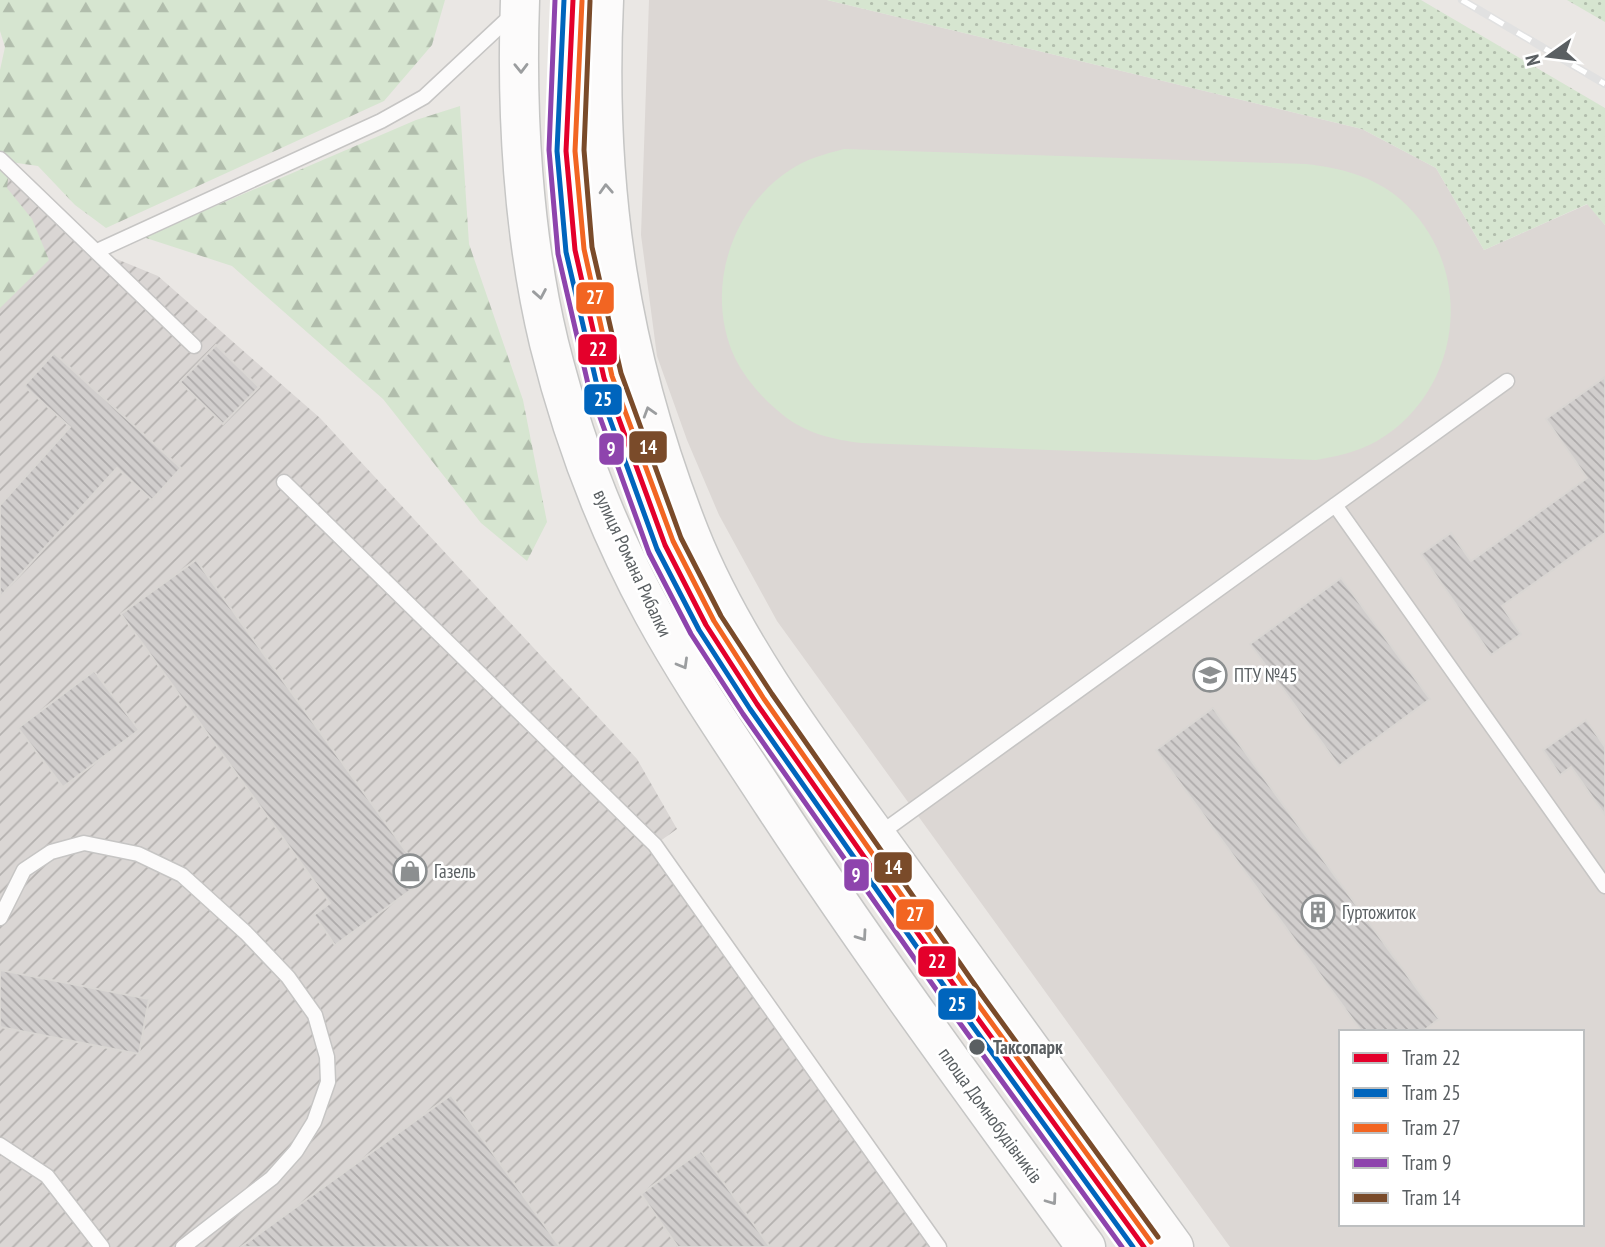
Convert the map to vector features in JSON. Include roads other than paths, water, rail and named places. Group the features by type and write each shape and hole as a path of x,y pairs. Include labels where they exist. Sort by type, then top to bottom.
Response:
{"main road":[{"path":"604,0 603,127 611,239 633,359 691,536 726,609 774,689 1174,1247"},
{"name":"вулиця Романа Рибалки","path":"520,4 523,153 531,246 549,343 576,433 609,522 652,611 694,683 823,880"},
{"name":"площа Домнобудівників","path":"823,880 1086,1247"}],"lane":[{"path":"97,251 382,121 424,97 520,4"},
{"path":"0,159 194,346"},
{"path":"877,836 1507,381"},
{"path":"284,482 655,845 939,1247"},
{"path":"1335,505 1605,886"},
{"path":"0,918 24,870 51,852 84,842 138,854 182,876 246,933 288,977 315,1015 327,1057 328,1082 313,1122 296,1151 272,1178 183,1247"},
{"path":"0,1145 47,1176 102,1247"}],"railway":[{"path":"1462,0 1605,84"}],"tram line":[{"name":"9","path":"555,0 549,150 558,254 588,384 649,553 691,634 743,714 954,1015 1122,1247"},
{"name":"25","path":"564,0 557,151 566,252 596,381 657,549 699,630 750,709 961,1010 1133,1247"},
{"name":"22","path":"573,0 566,151 575,250 604,378 665,545 706,625 757,704 968,1005 1144,1247"},
{"name":"27","path":"582,1 575,151 584,249 612,376 673,541 714,621 764,699 975,1000 1151,1242"},
{"name":"14","path":"590,1 584,150 592,247 621,373 681,538 721,616 772,694 982,995 1158,1237"}],"place":[{"name":"ПТУ №45","path":"1210,675"},
{"name":"Газель","path":"410,871"},
{"name":"Гуртожиток","path":"1318,912"},
{"name":"Таксопарк","path":"977,1047"}]}
